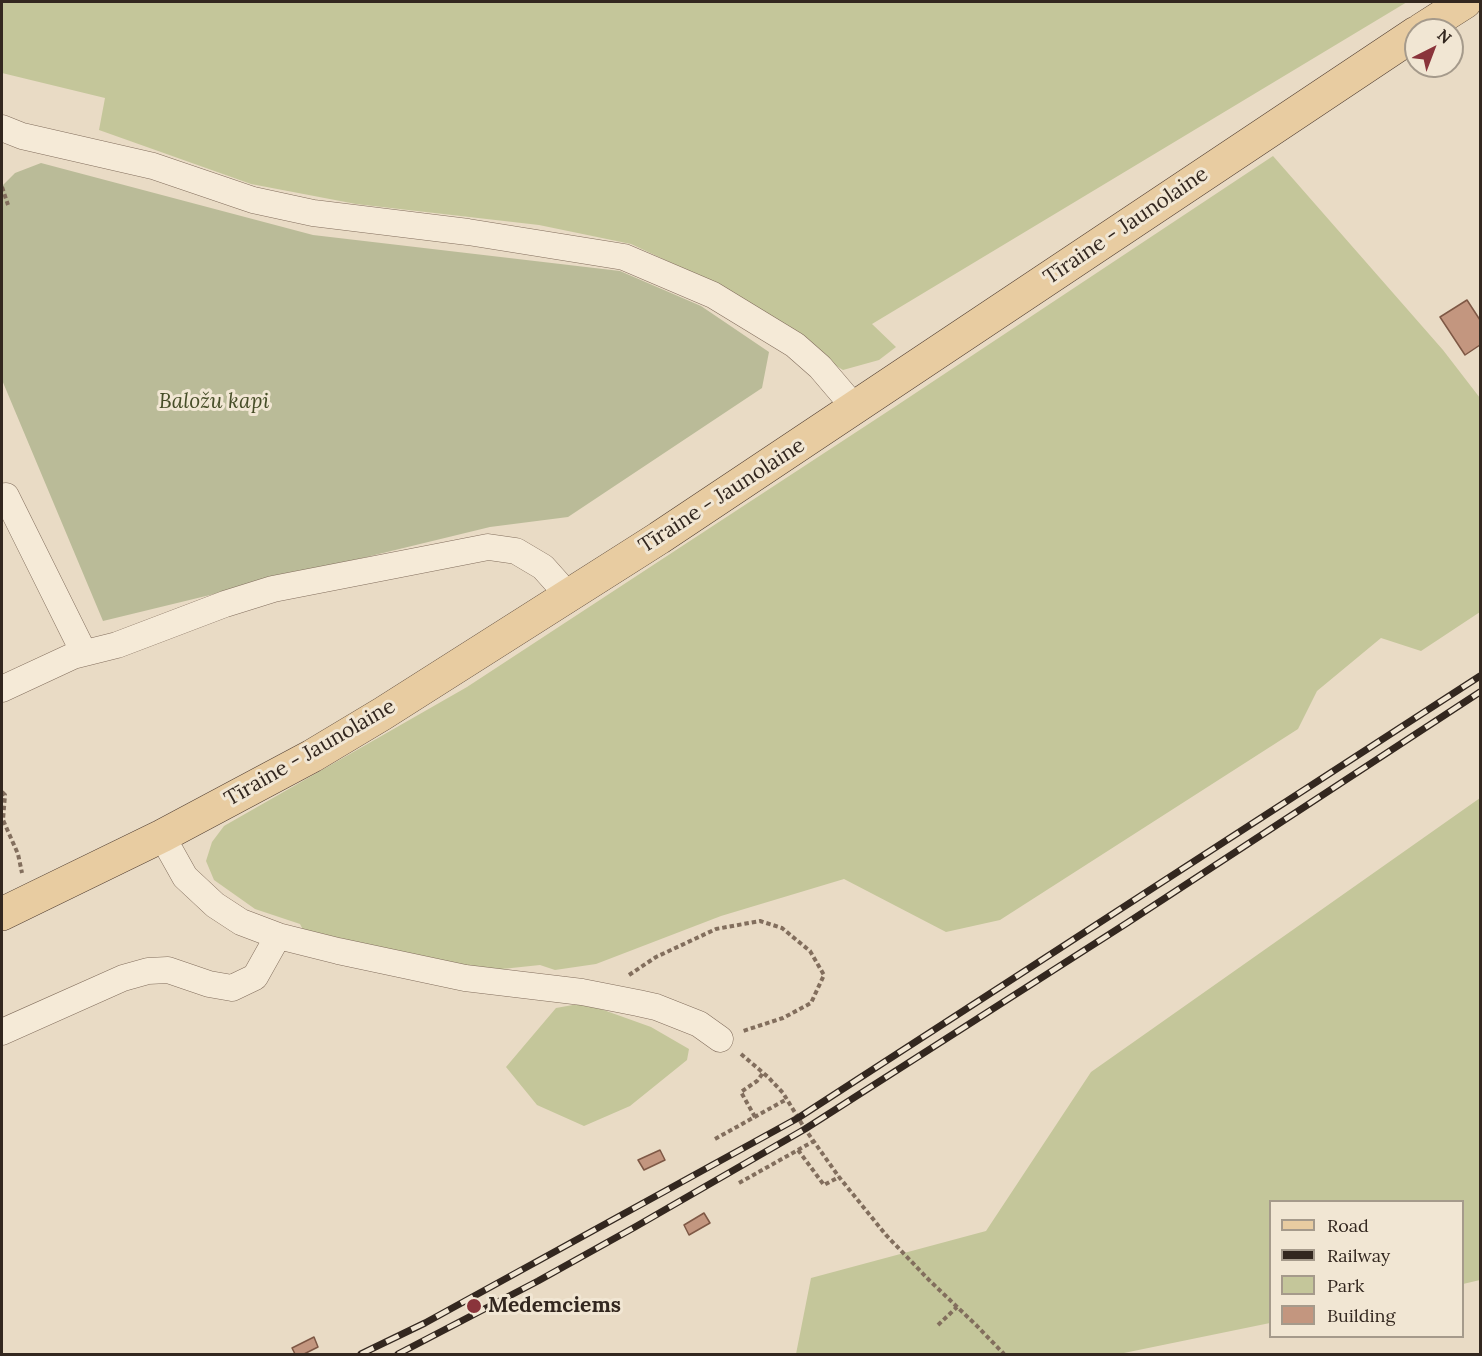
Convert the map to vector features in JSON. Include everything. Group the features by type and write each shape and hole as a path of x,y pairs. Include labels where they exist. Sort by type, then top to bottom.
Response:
{"main road":[{"path":"1440,18 1465,2"},
{"name":"Tīraine - Jaunolaine","path":"15,907 162,836 312,756 392,708 669,531 1404,41"}],"lane":[{"path":"2,128 22,136 153,166 253,200 313,213 468,232 624,257 713,295 795,345 820,367 855,408"},
{"path":"6,496 84,653"},
{"path":"2,689 74,656 117,645 225,604 273,589 488,547 516,551 543,567 568,595"},
{"path":"162,836 185,877 216,904 241,922 278,936 465,978 599,995 656,1007 699,1024 720,1039"},
{"path":"2,1032 123,978 148,971 168,970 209,984 232,988 255,977 278,936"}],"path":[{"path":"2,187 8,205"},
{"path":"2,792 5,795 3,820 18,854 15,907"},
{"path":"599,995 656,957 716,929 760,921 782,928 810,951 824,975 811,1002 783,1018 720,1039"},
{"path":"720,1039 748,1060 783,1093 839,1177 886,1235 1004,1354"},
{"path":"755,1117 741,1092 757,1081 763,1073"},
{"path":"715,1139 787,1099"},
{"path":"739,1183 813,1141"},
{"path":"798,1150 824,1185 839,1177"},
{"path":"938,1325 957,1307"}],"green space":[{"path":"2,2 1407,2 872,324 896,347 879,360 843,370 818,355 721,286 631,244 539,225 356,204 251,184 99,130 105,98 2,73"},
{"path":"1273,156 1443,350 1480,398 1480,612 1421,651 1381,638 1317,691 1298,729 1000,920 946,932 844,879 721,916 596,964 555,970 540,965 483,971 304,932 300,924 255,909 214,880 206,861 212,842 224,826 467,687"},
{"name":"Baložu kapi","path":"41,163 313,235 620,271 701,306 769,352 762,388 568,517 490,527 103,621 2,380 2,186 15,173"},
{"path":"1480,798 1480,1280 1464,1284 1464,1200 1269,1200 1269,1323 1119,1354 796,1354 811,1278 986,1231 1091,1072"},
{"path":"584,1003 651,1027 689,1049 687,1060 630,1106 584,1126 537,1105 506,1067 556,1008"}],"building":[{"path":"1467,300 1480,320 1480,345 1465,355 1440,317"},
{"path":"660,1150 665,1160 644,1170 638,1160"},
{"path":"704,1213 710,1223 689,1235 684,1225"},
{"path":"314,1337 318,1347 304,1354 295,1354 292,1348"}],"railway":[{"path":"361,1354 425,1323 798,1118 1480,676"},
{"path":"398,1354 538,1281 805,1129 1127,923 1480,692"}],"place":[{"name":"Medemciems","path":"474,1306"}]}
